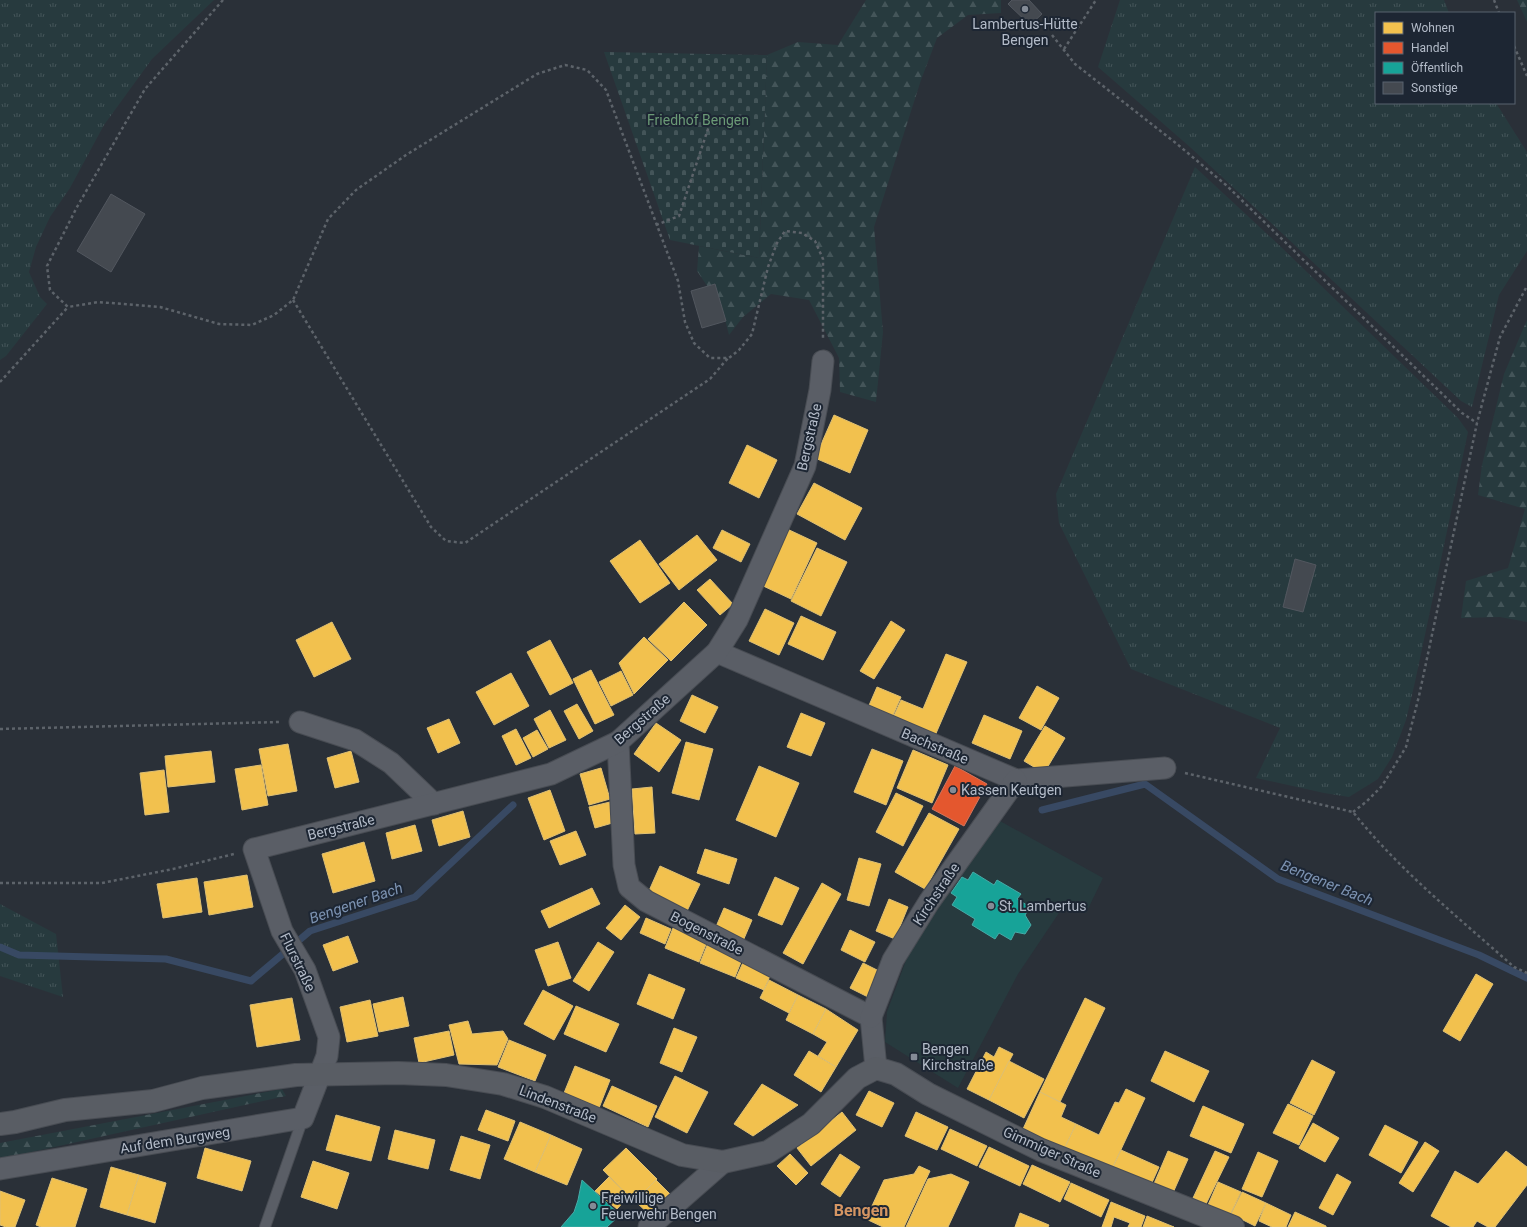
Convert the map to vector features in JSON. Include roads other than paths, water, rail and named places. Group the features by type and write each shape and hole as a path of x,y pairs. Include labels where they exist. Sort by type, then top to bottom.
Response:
{"street":[{"name":"Bergstraße","path":"254,850 551,774 618,742 717,652 737,620 805,466 820,390 823,361"},
{"name":"Bachstraße","path":"717,652 1016,780 1165,768"},
{"path":"300,722 355,740 391,763 434,804"},
{"name":"Bogenstraße","path":"618,742 624,865 629,887 646,901 871,1017"},
{"name":"Kirchstraße","path":"871,1017 893,960 928,902 1016,780"},
{"name":"Flurstraße","path":"254,850 282,931 305,970 329,1037 327,1056 320,1074"},
{"path":"871,1017 876,1068"},
{"name":"Lindenstraße","path":"0,1124 15,1122 65,1110 153,1101 202,1088 296,1075 398,1073 439,1075 503,1084 545,1097 682,1155 723,1162 768,1152 811,1124 857,1078 876,1068"},
{"name":"Gimmiger Straße","path":"876,1068 896,1074 928,1094 1041,1150 1233,1227"},
{"path":"303,1118 320,1074"},
{"name":"Auf dem Burgweg","path":"0,1169 303,1118"},
{"path":"649,1227 723,1162"}],"lane":[{"path":"265,1227 303,1118"}],"waterway":[{"name":"Bengener Bach","path":"1042,810 1145,784 1278,879 1479,955 1527,978"},
{"name":"Bengener Bach","path":"0,947 19,955 166,959 251,981 310,931 415,897 513,805"}],"place":[{"name":"Lambertus-Hütte Bengen","path":"1025,9"},
{"name":"Kassen Keutgen","path":"953,790"},
{"name":"St. Lambertus","path":"991,906"},
{"name":"Bengen Kirchstraße","path":"914,1057"},
{"name":"Freiwillige Feuerwehr Bengen","path":"593,1206"}],"district":[{"name":"Bengen","path":"861,1210"}],"park label":[{"name":"Friedhof Bengen","path":"698,120"}]}
